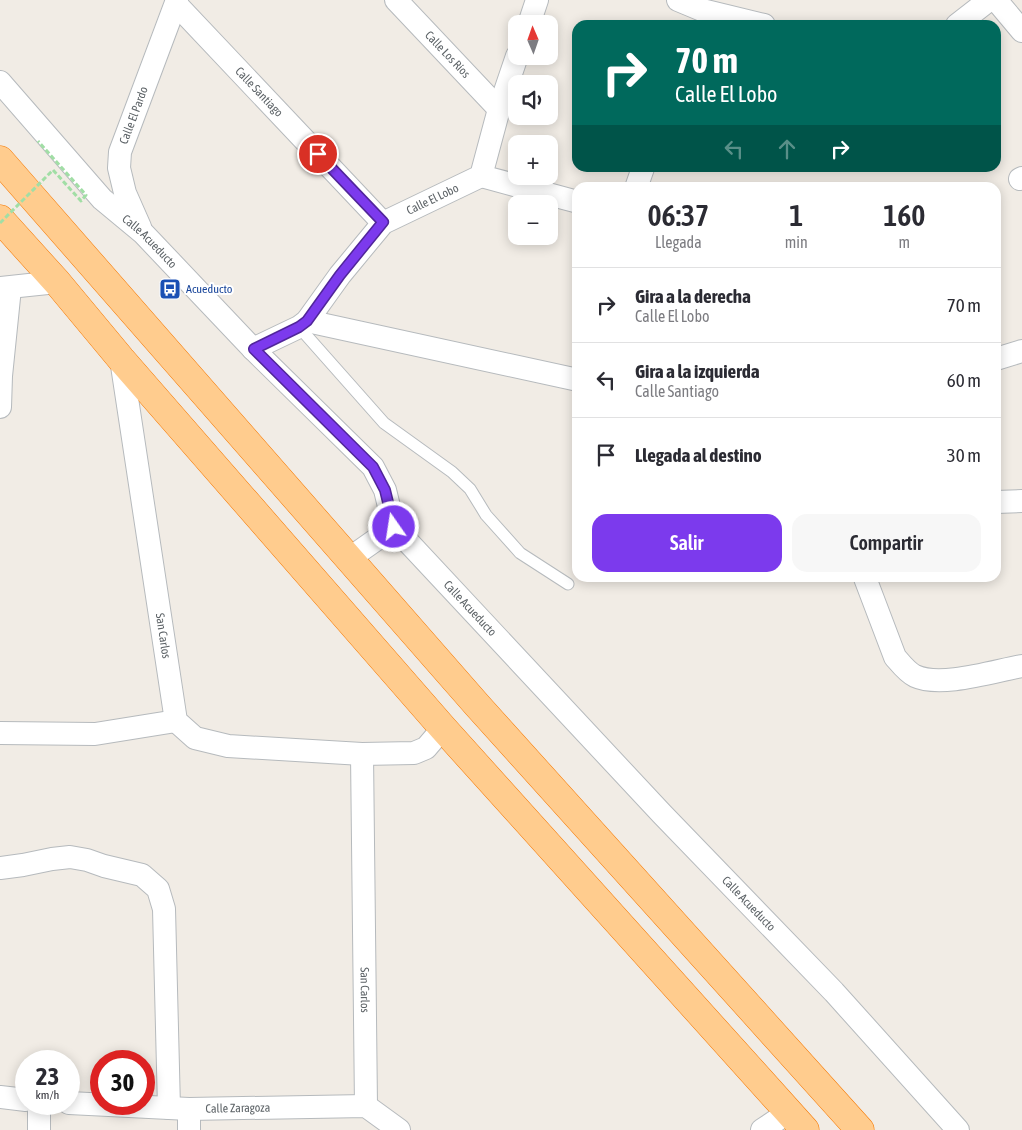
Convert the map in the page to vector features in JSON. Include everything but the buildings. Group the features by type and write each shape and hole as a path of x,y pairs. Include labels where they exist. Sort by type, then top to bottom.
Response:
{"highway":[{"path":"0,160 477,705 860,1130"},
{"path":"0,221 57,282 121,360 443,728 797,1121"}],"street":[{"name":"Calle Los Ríos","path":"396,0 499,109"},
{"path":"531,15 537,0"},
{"path":"678,0 702,12 740,20"},
{"path":"963,20 989,0"},
{"path":"996,0 1022,31"},
{"name":"Calle Santiago","path":"176,2 383,222"},
{"name":"Calle El Pardo","path":"143,233 125,193 119,168 120,152 176,2"},
{"path":"514,65 499,109 481,176 572,200"},
{"name":"Calle Acueducto","path":"0,82 102,199 143,233 254,349 373,467 385,490 394,527 662,814 834,992 958,1130"},
{"name":"Calle El Lobo","path":"254,349 303,324 383,222 481,176"},
{"path":"0,407 5,288 57,282"},
{"path":"303,324 572,379"},
{"path":"1001,357 1022,351"},
{"name":"San Carlos","path":"121,360 176,721"},
{"path":"1001,502 1022,501"},
{"path":"350,558 394,527"},
{"path":"866,582 895,657 903,667 915,676 946,680 1022,666"},
{"path":"0,733 95,734 176,721 195,738 228,746 362,754 414,753 426,748 443,728"},
{"name":"San Carlos","path":"362,754 366,1106"},
{"path":"0,868 23,866 70,857 142,875 158,889 164,910 182,1115"},
{"path":"0,1097 15,1099"},
{"name":"Calle Zaragoza","path":"80,1103 182,1115 366,1106"},
{"path":"366,1106 400,1130"},
{"path":"39,1115 39,1130"},
{"path":"762,1130 797,1121"}],"lane":[{"path":"303,324 384,423 452,472 470,489 486,515 520,553 568,584"}],"path":[{"path":"0,221 53,170 81,201 86,195 38,141"}],"place":[{"name":"Acueducto","path":"170,289"}],"route":[{"path":"318,154 383,222 340,275 307,321 299,327 254,349 373,467 385,490 394,527"}]}
